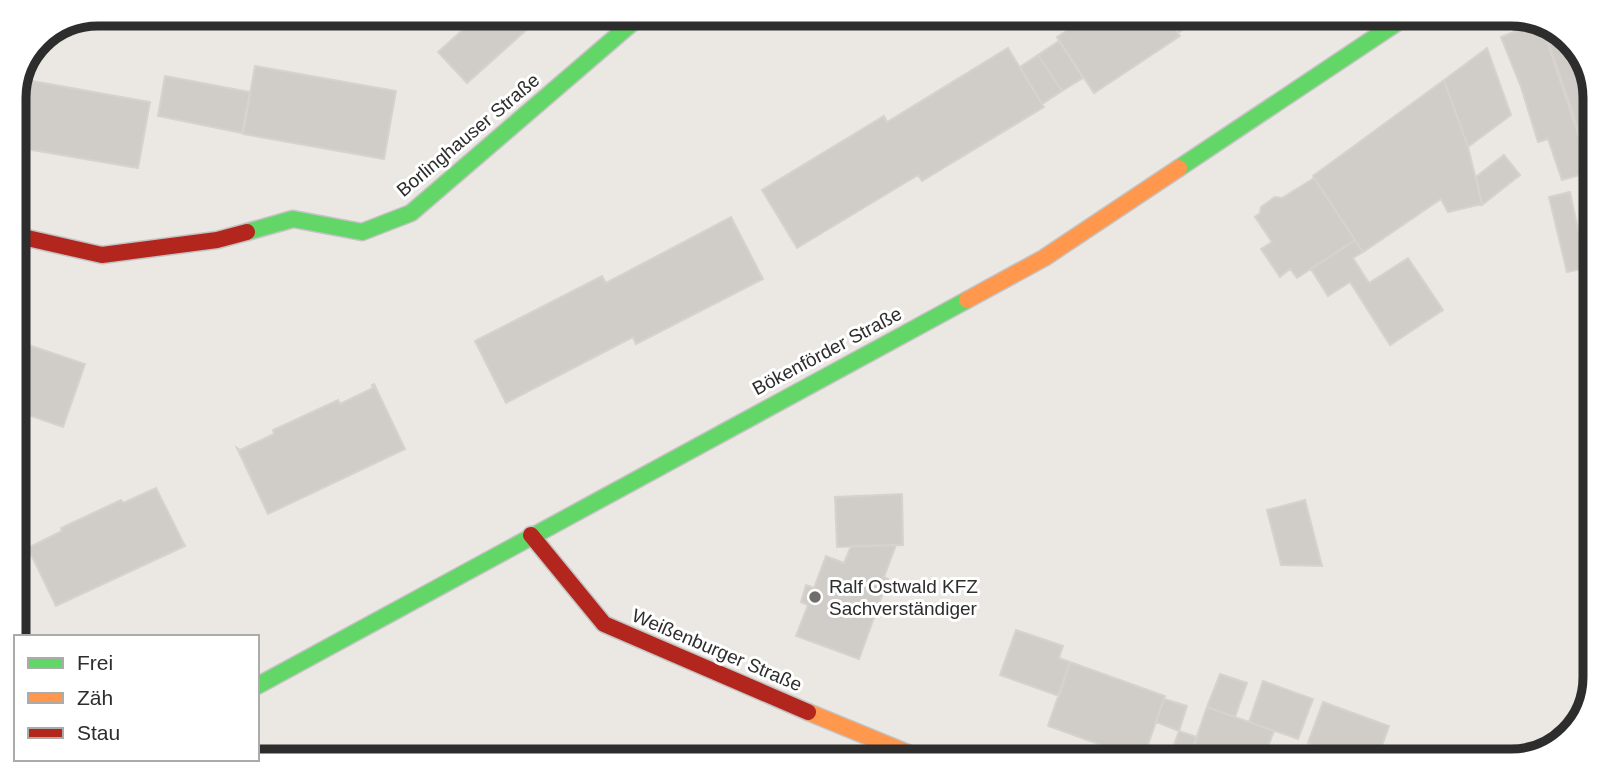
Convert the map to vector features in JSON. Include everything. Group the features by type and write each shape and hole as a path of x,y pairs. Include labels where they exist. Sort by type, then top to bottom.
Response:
{"street":[{"name":"Borlinghauser Straße","path":"26,238 102,256 217,240 293,219 362,232 411,213 629,26"},
{"name":"Bökenförder Straße","path":"259,685 1044,258 1392,26"},
{"name":"Weißenburger Straße","path":"531,535 604,624 895,749"}],"building":[{"path":"467,26 531,26 467,83 438,52"},
{"path":"1074,26 1174,26 1180,36 1094,93 1057,37"},
{"path":"1174,26 1188,26 1178,33"},
{"path":"1524,28 1545,36 1583,148 1583,174 1562,180 1548,139 1538,142 1521,87 1501,37"},
{"path":"1545,35 1571,58 1579,75 1583,94 1583,149"},
{"path":"1059,41 1083,78 1062,91 1038,55"},
{"path":"1008,48 1044,107 922,181 918,175 797,248 762,190 884,116 887,122"},
{"path":"1487,48 1511,115 1468,147 1444,80"},
{"path":"1038,55 1062,91 1042,104 1020,67"},
{"path":"255,66 396,91 384,159 243,134"},
{"path":"165,76 250,92 242,133 158,116"},
{"path":"29,80 150,102 138,168 26,149 26,94"},
{"path":"1444,80 1468,147 1482,204 1448,212 1441,199 1363,252 1313,176"},
{"path":"1504,155 1520,175 1482,205 1476,177"},
{"path":"1314,178 1355,240 1297,278 1290,269 1280,277 1261,249 1272,242 1255,217 1260,213 1261,207 1275,197 1282,198"},
{"path":"1570,192 1583,254 1583,269 1567,272 1549,197"},
{"path":"731,217 763,279 636,344 633,337 506,403 475,341 602,276 606,283"},
{"path":"1355,240 1363,252 1353,258 1369,283 1408,258 1443,310 1390,345 1350,282 1328,296 1311,269"},
{"path":"26,344 85,364 63,427 26,414"},
{"path":"374,384 405,449 268,514 237,448 240,450 274,434 273,430 338,400 340,404 373,388"},
{"path":"156,488 185,546 56,606 26,544 30,547 62,531 61,528 121,500 123,503"},
{"path":"902,494 903,545 837,547 835,497"},
{"path":"1305,500 1322,566 1281,565 1267,510"},
{"path":"896,545 884,577 888,579 859,659 796,636 808,605 801,602 806,585 814,588 826,556 844,563 851,546"},
{"path":"1016,630 1063,646 1059,658 1070,662 1059,696 1000,675"},
{"path":"1070,662 1165,696 1146,749 1107,749 1048,726"},
{"path":"1220,674 1247,683 1235,717 1207,707"},
{"path":"1263,681 1313,699 1298,739 1249,722"},
{"path":"1164,699 1187,706 1179,731 1156,722"},
{"path":"1323,702 1389,726 1381,749 1325,749 1308,743"},
{"path":"1207,707 1274,731 1267,749 1192,749"},
{"path":"1179,731 1197,737 1193,749 1173,749"}],"traffic: fast":[{"path":"247,232 293,219 362,232 411,213 629,26"},
{"path":"1179,168 1392,26"},
{"path":"259,685 967,300"}],"traffic: slow":[{"path":"967,300 1044,258 1179,168"},
{"path":"808,712 898,749"}],"traffic: jam":[{"path":"26,238 102,255 217,240 247,232"},
{"path":"531,535 604,624 808,712"}],"place":[{"name":"Ralf Ostwald KFZ Sachverständiger","path":"815,597"}]}
